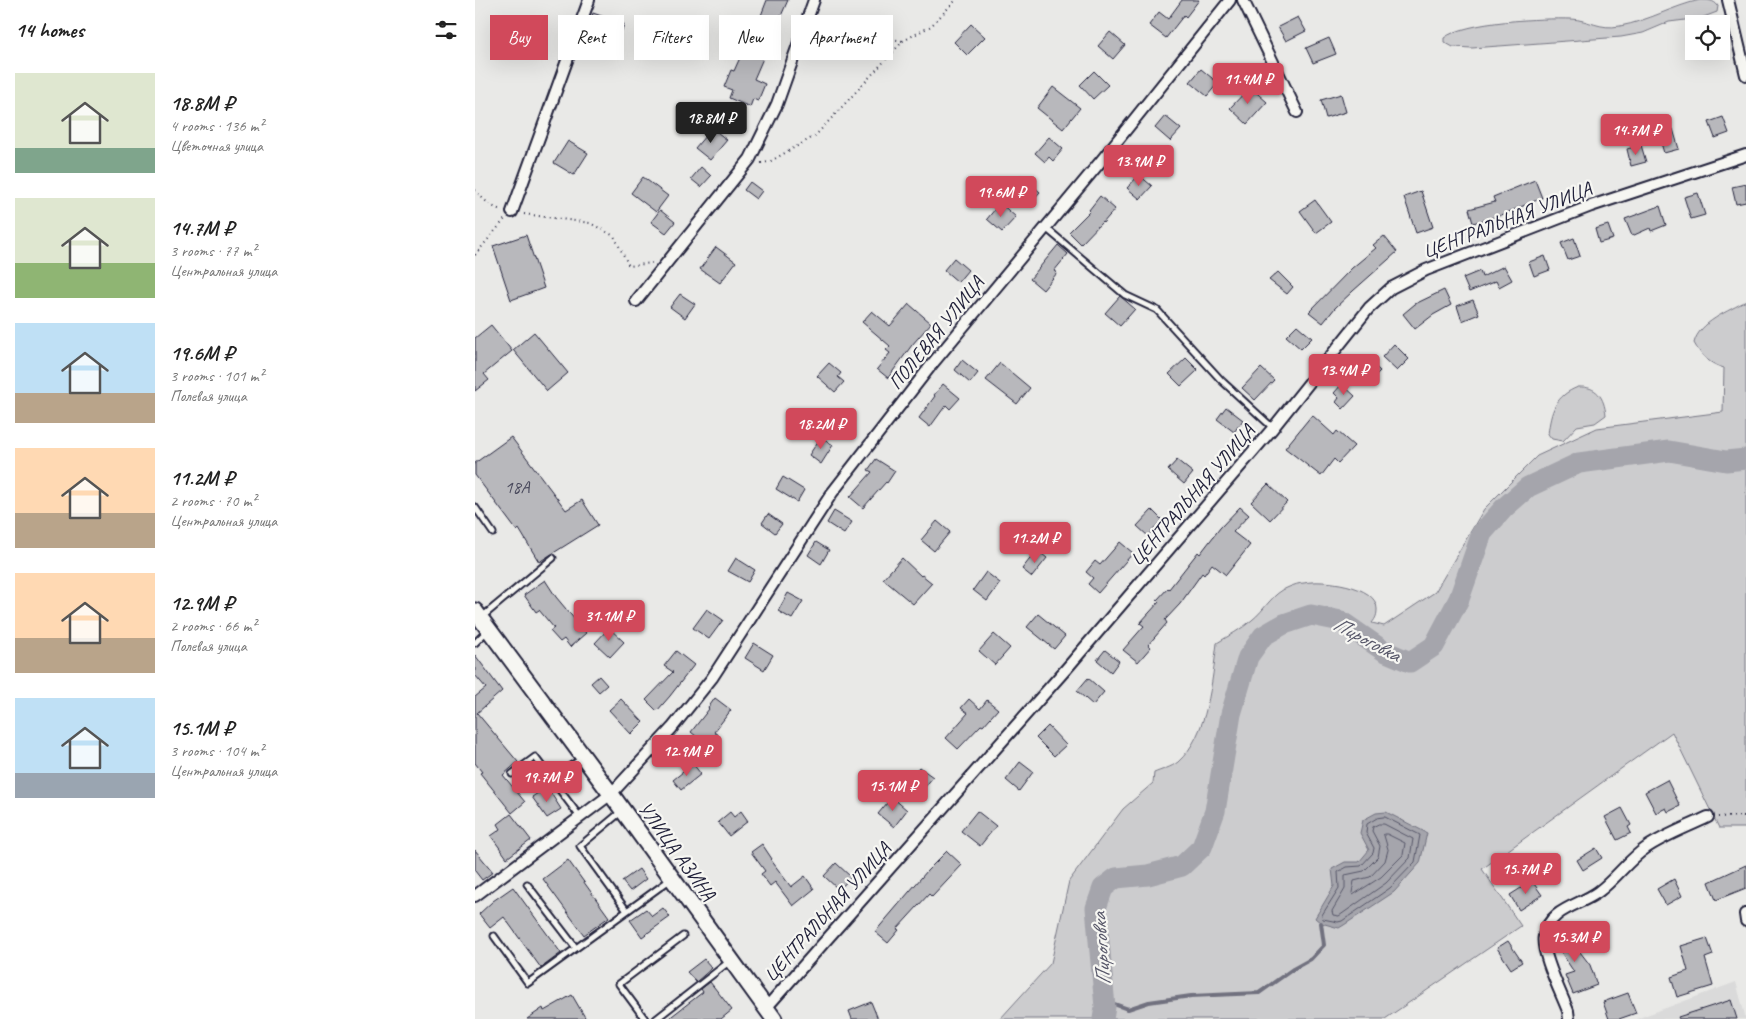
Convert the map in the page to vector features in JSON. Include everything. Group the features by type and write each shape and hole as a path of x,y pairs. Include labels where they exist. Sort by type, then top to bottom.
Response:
{"main road":[{"name":"УЛИЦА АЗИНА","path":"481,619 623,810 770,1013"}],"street":[{"path":"512,212 589,0"},
{"path":"808,15 814,0"},
{"name":"ПОЛЕВАЯ УЛИЦА","path":"475,896 611,794 672,728 712,678 831,492 933,363 1101,161 1230,0"},
{"path":"1243,0 1297,112"},
{"path":"1728,0 1746,76"},
{"path":"636,301 750,159 777,104 792,60"},
{"name":"ЦЕНТРАЛЬНАЯ УЛИЦА","path":"770,1013 1273,428 1369,308 1391,288 1426,270 1591,206 1746,154"},
{"path":"1569,1019 1569,1011 1543,946 1546,928 1551,919 1558,913 1598,892 1628,862 1648,847 1708,817"}],"lane":[{"path":"1046,228 1125,295 1157,310 1221,380 1273,428"},
{"path":"475,508 493,533"},
{"path":"475,642 481,619 553,558"},
{"path":"512,774 535,757 580,818"},
{"path":"551,778 583,757"},
{"path":"623,810 580,846 627,911"},
{"path":"494,936 528,983 672,878"},
{"path":"527,884 575,948"},
{"path":"645,1019 619,984 683,936"},
{"path":"656,1019 731,961"}],"path":[{"path":"743,166 769,162 815,136 903,42 931,26 956,0"},
{"path":"893,40 903,42"},
{"path":"475,190 484,200 496,208 590,223 614,236 629,266 648,265 660,259 667,262"},
{"path":"475,255 512,212"},
{"path":"1708,817 1746,816"}],"shaded area":[{"path":"1700,0 1708,0 1718,6 1717,12 1709,15 1685,15 1685,20 1669,22 1643,33 1621,37 1472,48 1453,47 1444,42 1444,38 1454,32 1486,24 1542,19 1571,19 1613,27 1641,21"},
{"path":"1746,301 1746,828 1719,828 1672,732 1482,869 1521,926 1385,1019 1000,1019 1051,963 1069,881 1123,809 1153,783 1154,773 1178,762 1188,751 1196,737 1207,707 1217,643 1257,616 1278,593 1291,586 1312,582 1335,583 1358,589 1368,594 1375,601 1377,609 1372,623 1384,626 1435,592 1484,509 1537,456 1597,428 1723,412 1724,368 1706,359 1694,343 1697,336 1708,323"},
{"path":"1578,387 1590,388 1598,394 1606,415 1595,423 1577,426 1563,441 1552,439 1548,434 1555,405 1564,395"},
{"path":"1736,982 1746,1019 1636,1019"}],"water":[{"path":"1386,812 1427,833 1420,863 1394,892 1344,925 1339,928 1321,923 1315,918 1334,886 1332,869 1345,862 1359,862 1369,850 1360,833 1363,820 1376,813"}],"building":[{"path":"767,0 788,0 781,16 761,15"},
{"path":"1182,0 1199,0 1166,38 1149,25 1159,12 1168,19"},
{"path":"1298,17 1306,31 1286,41 1278,27"},
{"path":"971,24 985,37 967,55 954,42"},
{"path":"1110,32 1125,45 1113,59 1098,46"},
{"path":"1329,38 1336,54 1313,63 1306,48"},
{"path":"739,60 762,60 754,79 765,84 758,101 753,99 750,107 729,98 732,90 724,87 731,70 734,71"},
{"path":"1201,69 1218,83 1207,96 1190,82"},
{"path":"1094,71 1108,85 1093,99 1080,85"},
{"path":"1053,87 1080,108 1063,129 1037,108"},
{"path":"1250,87 1267,102 1247,124 1230,108"},
{"path":"1341,94 1346,112 1326,118 1321,100"},
{"path":"1165,116 1181,129 1170,141 1155,128"},
{"path":"1723,117 1729,133 1715,138 1709,122"},
{"path":"712,128 727,140 710,160 695,148"},
{"path":"1673,129 1679,149 1664,153 1658,133"},
{"path":"1049,137 1063,149 1053,161 1049,157 1045,162 1035,153"},
{"path":"568,141 588,153 574,175 554,163"},
{"path":"1641,145 1646,162 1631,166 1627,149"},
{"path":"701,167 711,176 701,187 691,179"},
{"path":"1020,175 1040,192 1029,204 1009,187"},
{"path":"1139,175 1152,186 1140,199 1127,188"},
{"path":"643,177 668,196 656,212 631,193"},
{"path":"1535,180 1542,198 1499,216 1473,223 1469,209 1495,202 1493,197"},
{"path":"750,182 762,191 756,199 744,190"},
{"path":"1746,184 1746,202 1736,204 1732,187"},
{"path":"1421,191 1433,227 1416,233 1404,197"},
{"path":"1698,193 1705,215 1691,219 1684,197"},
{"path":"1100,196 1115,209 1081,244 1069,232 1090,211"},
{"path":"1315,200 1331,222 1316,233 1300,211"},
{"path":"1000,203 1016,217 1002,232 987,219"},
{"path":"1660,206 1666,225 1651,231 1650,228 1632,236 1625,219"},
{"path":"660,210 675,222 666,233 651,222"},
{"path":"1608,225 1613,239 1599,243 1595,229"},
{"path":"526,235 544,288 511,300 493,246"},
{"path":"1384,236 1397,252 1335,308 1323,323 1309,312 1352,268 1376,248 1373,245"},
{"path":"1574,238 1580,256 1568,260 1561,243"},
{"path":"1058,245 1068,254 1054,271 1057,273 1043,290 1030,279"},
{"path":"716,247 736,262 720,283 700,269"},
{"path":"1545,256 1550,270 1534,276 1529,262"},
{"path":"954,258 968,270 958,282 944,270"},
{"path":"1504,266 1512,280 1499,287 1496,281 1469,292 1463,278 1480,271 1482,277"},
{"path":"1278,272 1293,287 1287,294 1269,280"},
{"path":"1444,290 1451,305 1433,315 1415,329 1403,314 1415,304"},
{"path":"680,294 695,304 685,318 670,307"},
{"path":"1120,296 1135,309 1120,326 1105,313"},
{"path":"1473,300 1479,314 1462,321 1457,306"},
{"path":"909,304 931,323 888,378 877,369 890,353 886,350 890,346 862,322 872,311 890,326"},
{"path":"491,325 512,351 484,374 489,380 475,391 475,338"},
{"path":"1297,325 1312,338 1301,349 1286,336"},
{"path":"534,332 568,373 547,391 513,350"},
{"path":"1394,344 1409,359 1397,371 1382,357"},
{"path":"1365,357 1380,371 1368,383 1354,369"},
{"path":"1186,358 1198,370 1181,386 1169,374"},
{"path":"962,360 978,373 970,383 955,370"},
{"path":"829,363 841,373 838,377 844,382 835,392 817,376"},
{"path":"1000,363 1030,388 1017,404 986,380"},
{"path":"1261,368 1274,380 1255,400 1242,388"},
{"path":"943,384 960,398 950,409 946,405 930,427 919,418"},
{"path":"1342,384 1355,396 1343,409 1336,402 1339,398 1334,393"},
{"path":"1226,407 1243,420 1234,432 1217,419"},
{"path":"1312,415 1334,435 1337,431 1354,446 1338,463 1334,459 1321,476 1285,448"},
{"path":"511,437 566,510 582,500 598,525 539,562 519,529 517,531 475,475 475,463"},
{"path":"821,437 833,445 821,464 809,455"},
{"path":"876,459 895,471 887,483 863,508 850,497 872,472 868,470"},
{"path":"1177,460 1193,473 1184,484 1168,470"},
{"path":"783,477 804,490 797,502 776,489"},
{"path":"1268,484 1287,502 1270,520 1251,502"},
{"path":"1240,507 1249,515 1233,532 1250,545 1226,575 1212,564 1204,575 1202,573 1180,604 1165,620 1167,623 1148,645 1151,647 1138,662 1123,650 1144,626 1140,623 1198,552 1200,554 1220,528"},
{"path":"1152,510 1162,520 1148,536 1137,526"},
{"path":"834,511 852,522 844,534 827,523"},
{"path":"768,514 782,524 775,533 762,523"},
{"path":"937,521 950,532 934,551 921,540"},
{"path":"816,542 829,550 821,564 808,555"},
{"path":"1120,542 1133,553 1098,593 1088,584 1093,578 1086,572 1095,561 1100,565"},
{"path":"1037,550 1047,558 1032,577 1022,569"},
{"path":"736,558 755,570 748,582 728,571"},
{"path":"902,558 921,576 932,583 913,604 883,579"},
{"path":"986,572 1000,583 987,601 973,590"},
{"path":"545,580 556,597 586,633 570,647 564,639 560,642 550,631 554,628 539,610 536,612 524,595"},
{"path":"788,593 803,601 792,619 778,611"},
{"path":"707,609 723,620 709,639 693,628"},
{"path":"1038,614 1065,636 1054,649 1027,627"},
{"path":"609,628 624,642 610,657 595,643"},
{"path":"994,634 1010,648 995,665 979,651"},
{"path":"754,643 773,655 764,670 745,658"},
{"path":"1105,650 1119,661 1111,672 1097,660"},
{"path":"676,651 694,665 657,711 646,700 673,672 664,666"},
{"path":"475,655 502,691 477,713 518,762 503,775 525,802 512,813 480,773 482,772 475,763 475,697 486,688 475,675"},
{"path":"599,676 607,685 599,692 591,683"},
{"path":"1088,678 1104,692 1093,705 1077,691"},
{"path":"715,698 731,710 714,732 718,735 708,746 691,732"},
{"path":"621,699 643,722 631,734 609,710"},
{"path":"969,699 980,709 987,700 998,709 958,749 946,738 968,713 961,708"},
{"path":"1048,726 1066,745 1054,756 1036,738"},
{"path":"1020,762 1033,772 1019,791 1006,780"},
{"path":"693,764 701,774 681,790 673,780"},
{"path":"919,767 933,777 920,793 906,782"},
{"path":"1667,780 1680,806 1668,812 1666,808 1656,813 1645,792"},
{"path":"547,787 561,809 547,818 532,797"},
{"path":"892,797 907,810 894,827 878,814"},
{"path":"1622,808 1631,825 1628,827 1631,833 1617,840 1605,817"},
{"path":"741,811 748,821 729,836 718,822 730,812 734,817"},
{"path":"977,811 996,826 980,846 961,831"},
{"path":"511,814 531,840 507,858 491,836 501,829 498,824"},
{"path":"762,844 791,887 805,876 814,889 793,906 775,882 770,886 761,874 765,871 751,852"},
{"path":"1596,848 1602,858 1583,870 1577,860"},
{"path":"475,850 493,872 482,880 475,871"},
{"path":"947,851 962,865 932,897 929,894 897,929 899,930 888,943 875,932 927,871"},
{"path":"568,860 609,917 584,935 543,879"},
{"path":"836,863 851,877 839,890 824,876"},
{"path":"1746,865 1746,888 1716,900 1709,882"},
{"path":"639,869 646,879 630,891 622,881"},
{"path":"1674,879 1682,896 1666,905 1657,889"},
{"path":"1532,881 1542,895 1519,910 1510,895"},
{"path":"513,887 561,953 541,968 504,917 490,928 479,914"},
{"path":"663,908 670,917 642,937 630,920 646,909 652,916"},
{"path":"1571,928 1579,940 1574,944 1590,965 1597,985 1573,994 1565,975 1574,972 1553,940"},
{"path":"1707,938 1713,955 1705,958 1713,986 1677,997 1671,977 1688,971 1681,946"},
{"path":"1508,941 1522,962 1511,969 1497,948"},
{"path":"704,959 712,968 696,982 687,972"},
{"path":"710,982 732,1010 721,1019 668,1019 703,992 701,989"},
{"path":"1628,993 1636,1013 1619,1019 1609,1019 1603,1002"},
{"path":"572,995 586,1019 527,1019 543,1008 544,1011"},
{"path":"1731,1000 1737,1019 1679,1019 1678,1017"},
{"path":"871,1002 878,1019 852,1019 849,1011"}],"waterway":[{"name":"Пироговка","path":"1103,1019 1105,1007 1096,908 1103,888 1116,878 1148,875 1182,866 1202,847 1215,811 1231,714 1248,657 1263,636 1284,624 1311,615 1341,621 1384,651 1410,662 1434,646 1459,599 1482,533 1504,508 1528,487 1579,463 1669,451 1726,461 1746,459"},
{"path":"1105,1007 1114,1004 1128,1009 1149,1002 1191,996 1259,993 1311,959 1324,945 1321,923"}]}
